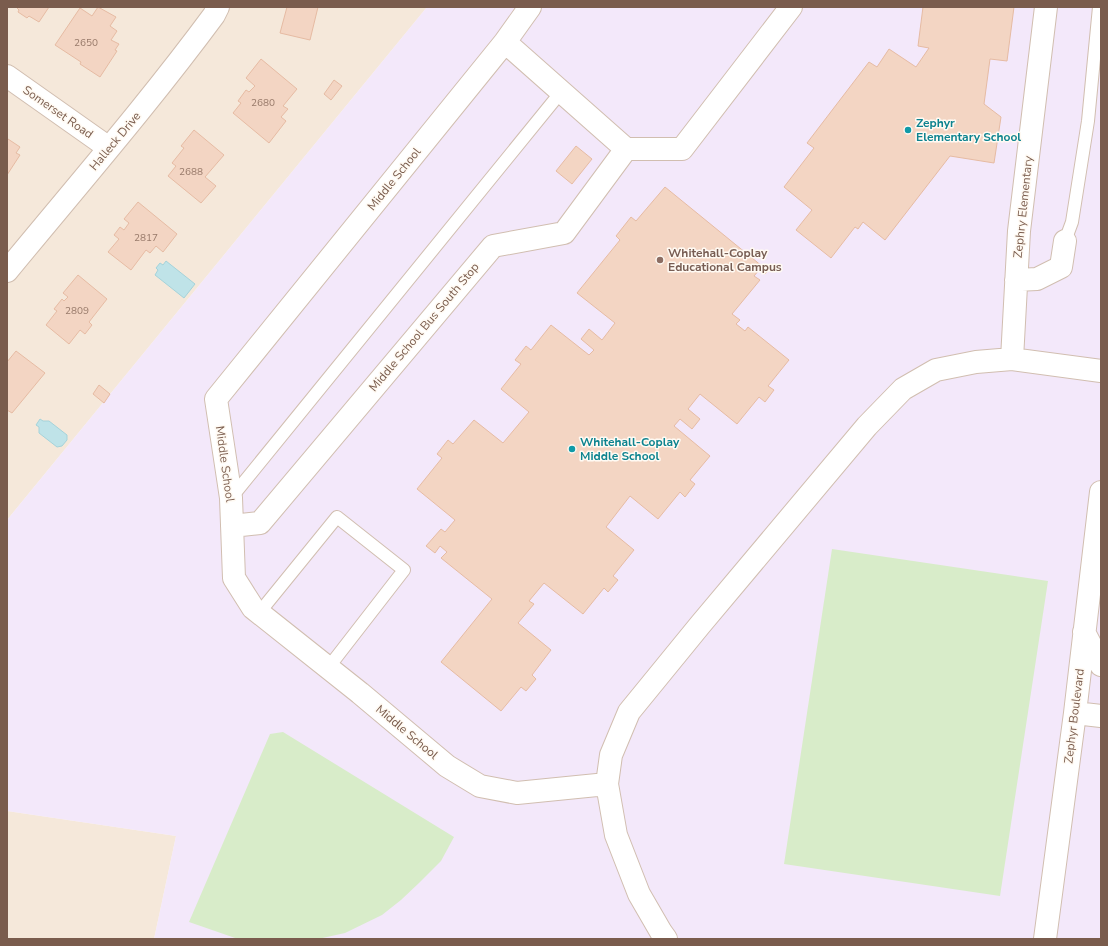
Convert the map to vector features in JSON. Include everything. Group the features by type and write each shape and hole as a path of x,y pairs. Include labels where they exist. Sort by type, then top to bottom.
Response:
{"street":[{"name":"Halleck Drive","path":"7,271 180,60 214,15 218,7"},
{"name":"Middle School","path":"530,7 505,42 216,399 231,498 234,578 253,608 258,613 328,668 447,766 480,786 517,793 608,784"},
{"path":"505,42 626,148 682,149 791,7"},
{"name":"Zephry Elementary","path":"1012,360 1019,231 1046,7"},
{"name":"Somerset Road","path":"7,76 108,148"},
{"name":"Middle School Bus South Stop","path":"232,526 260,523 493,246 564,233 626,148"},
{"path":"1016,280 1036,279 1061,268 1065,241"},
{"path":"666,939 639,894 616,835 608,784 611,755 629,712 867,426 903,389 936,370 976,362 1012,360 1101,371"},
{"name":"Zephyr Boulevard","path":"1045,939 1075,713 1101,492"},
{"path":"1084,632 1101,665"},
{"path":"1075,713 1101,716"}],"lane":[{"path":"1065,241 1072,222 1088,121 1099,7"},
{"path":"231,498 561,92"},
{"path":"258,613 337,517 404,570 328,668"}],"shaded area":[{"path":"7,7 427,7 7,520"},
{"name":"Whitehall-Coplay Educational Campus","path":"427,7 1101,7 1101,939 154,939 176,836 7,811 7,520"},
{"path":"7,811 176,836 154,939 7,939"}],"green space":[{"path":"832,549 1048,581 1000,896 784,864"},
{"path":"283,732 454,837 441,861 401,900 382,915 345,933 318,939 238,939 189,922 270,734"}],"water":[{"path":"166,261 195,284 184,298 155,275 158,270 156,268 160,263 163,265"},
{"path":"40,419 43,421 49,421 67,435 67,440 62,446 57,447 39,433 39,427 36,425"}],"building":[{"path":"16,7 49,7 39,22 29,16 27,18 18,12 19,10"},
{"path":"98,7 116,17 110,26 117,31 111,40 119,44 115,50 117,51 100,77 80,64 81,62 55,45 80,8 92,16"},
{"path":"287,7 318,7 310,40 280,33"},
{"name":"Zephyr Elementary School","path":"923,7 1014,7 1007,61 990,59 984,104 1001,117 994,163 950,156 885,240 863,222 858,229 855,227 831,258 796,230 812,210 784,187 814,148 807,143 869,62 877,67 889,49 916,67 929,48 918,46"},
{"path":"261,59 297,89 283,106 288,109 281,117 286,121 269,143 233,113 241,103 238,101 246,90 249,92 255,86 246,78"},
{"path":"334,80 342,86 331,100 324,94"},
{"path":"194,130 224,155 205,177 216,186 201,203 168,176 176,166 172,163 184,148 181,146"},
{"path":"8,139 20,147 16,153 20,155 7,175 7,141"},
{"path":"576,146 592,159 572,184 556,171"},
{"name":"Whitehall-Coplay Middle School","path":"665,187 768,271 765,274 759,270 754,276 760,280 732,314 740,320 736,324 745,331 748,327 789,360 768,386 774,390 765,402 759,397 737,424 700,394 688,409 700,419 692,429 680,419 674,426 710,456 690,480 695,484 685,497 680,492 658,519 630,496 606,527 634,550 613,576 618,580 608,592 604,588 583,614 544,583 529,601 534,604 518,623 551,650 532,675 536,679 526,691 521,687 501,711 441,662 492,599 441,558 447,552 440,546 435,553 426,546 441,529 445,532 455,520 417,489 442,458 437,454 448,440 453,444 474,420 503,443 529,412 501,389 521,364 515,360 526,346 531,350 551,325 589,355 594,350 581,339 589,329 602,340 615,323 577,293 620,240 616,236 631,217 636,221"},
{"path":"138,202 177,234 163,252 156,246 150,253 146,250 131,270 108,252 119,239 114,235 120,227 124,230 129,223 124,219"},
{"path":"78,275 107,299 89,322 92,325 85,334 80,330 69,344 46,325 57,311 54,309 62,299 64,301 68,297 63,293"},
{"path":"16,351 45,373 12,413 7,410 7,362"},
{"path":"99,385 110,394 104,403 93,394"}],"place":[{"name":"Zephyr Elementary School","path":"908,130"},
{"name":"Whitehall-Coplay Educational Campus","path":"660,260"},
{"name":"Whitehall-Coplay Middle School","path":"572,449"}]}
